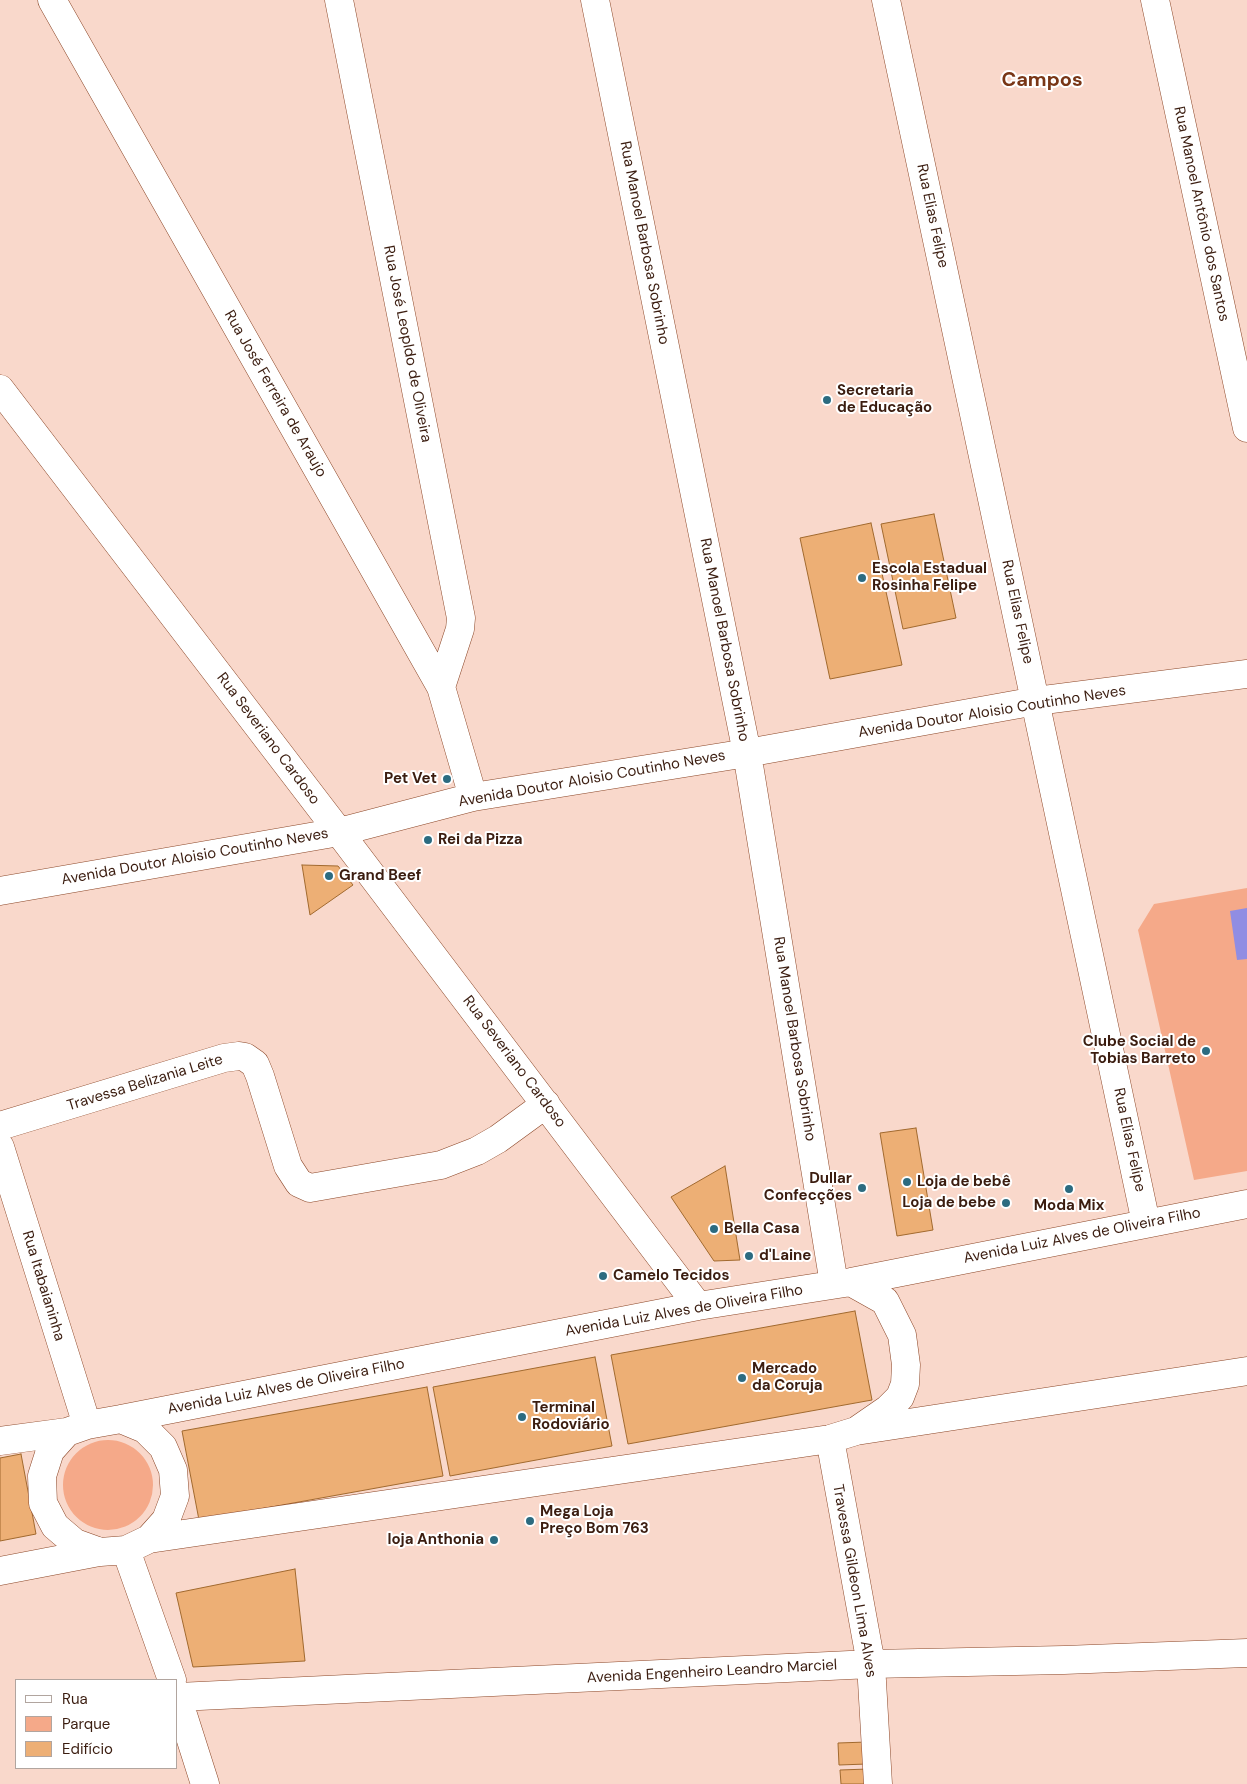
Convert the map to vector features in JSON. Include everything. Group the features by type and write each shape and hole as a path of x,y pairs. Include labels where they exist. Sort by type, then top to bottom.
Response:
{"street":[{"name":"Rua José Ferreira de Araujo","path":"52,0 441,687 473,797"},
{"name":"Rua José Leopldo de Oliveira","path":"339,0 461,618 460,629 441,687"},
{"name":"Rua Manoel Barbosa Sobrinho","path":"595,0 747,753 843,1283"},
{"name":"Rua Elias Felipe","path":"886,0 1146,1224"},
{"name":"Rua Manoel Antônio dos Santos","path":"1155,0 1247,428"},
{"name":"Rua Severiano Cardoso","path":"0,389 698,1306"},
{"name":"Avenida Doutor Aloisio Coutinho Neves","path":"0,892 339,832 473,797 747,753 1036,702 1247,674"},
{"name":"Travessa Belizania Leite","path":"0,1126 224,1058 246,1057 255,1064 260,1076 288,1166 299,1183 310,1188 441,1164 476,1151 498,1139 546,1104"},
{"name":"Rua Itabaianinha","path":"0,1147 77,1428"},
{"name":"Avenida Luiz Alves de Oliveira Filho","path":"121,1419 698,1306 843,1283 1247,1204"},
{"path":"843,1283 885,1301 902,1335 906,1365 905,1384 900,1397 888,1409 856,1431"},
{"path":"0,1571 125,1547 830,1439 856,1431 1247,1371"},
{"path":"0,1441 121,1419 145,1429 163,1447 173,1470 175,1496 166,1520 125,1547 75,1544 55,1526 43,1502 42,1476 50,1451 77,1428"},
{"name":"Travessa Gildeon Lima Alves","path":"830,1439 870,1664 878,1784"},
{"path":"125,1547 171,1679"},
{"name":"Avenida Engenheiro Leandro Marciel","path":"178,1690 870,1664 1064,1660 1247,1653"},
{"path":"178,1699 205,1784"}],"green space":[{"name":"Clube Social de Tobias Barreto","path":"1247,888 1247,1171 1194,1180 1138,930 1154,904"},
{"path":"108,1440 125,1444 140,1453 149,1468 153,1485 149,1502 140,1517 125,1526 108,1530 91,1526 76,1517 67,1502 63,1485 67,1468 76,1453 91,1444"}],"shaded area":[{"path":"1247,908 1247,959 1237,960 1230,911"}],"building":[{"path":"934,514 956,618 903,629 881,524"},
{"path":"871,523 902,665 830,679 800,538"},
{"path":"302,865 338,866 353,885 310,915"},
{"name":"Loja de bebê","path":"916,1128 933,1230 897,1236 880,1133"},
{"name":"Bella Casa","path":"725,1166 740,1260 714,1261 671,1197"},
{"name":"Mercado da Coruja","path":"855,1311 872,1400 628,1444 611,1355"},
{"name":"Terminal Rodoviário","path":"595,1357 612,1446 450,1476 433,1387"},
{"path":"427,1387 443,1476 199,1520 182,1431"},
{"path":"21,1454 36,1534 0,1541 0,1458"},
{"path":"295,1569 305,1661 193,1667 176,1593"},
{"path":"867,1742 867,1764 839,1765 838,1743"},
{"path":"868,1769 869,1784 841,1784 840,1770"}],"place":[{"name":"Secretaria de Educação","path":"827,400"},
{"name":"Escola Estadual Rosinha Felipe","path":"862,578"},
{"name":"Pet Vet","path":"447,779"},
{"name":"Rei da Pizza","path":"428,840"},
{"name":"Grand Beef","path":"329,876"},
{"name":"Clube Social de Tobias Barreto","path":"1206,1051"},
{"name":"Loja de bebê","path":"907,1182"},
{"name":"Dullar Confecções","path":"862,1188"},
{"name":"Moda Mix","path":"1069,1189"},
{"name":"Loja de bebe","path":"1006,1203"},
{"name":"Bella Casa","path":"714,1229"},
{"name":"d'Laine","path":"749,1256"},
{"name":"Camelo Tecidos","path":"603,1276"},
{"name":"Mercado da Coruja","path":"742,1378"},
{"name":"Terminal Rodoviário","path":"522,1417"},
{"name":"Mega Loja Preço Bom 763","path":"530,1521"},
{"name":"loja Anthonia","path":"494,1540"}],"district":[{"name":"Campos","path":"1042,81"}]}
